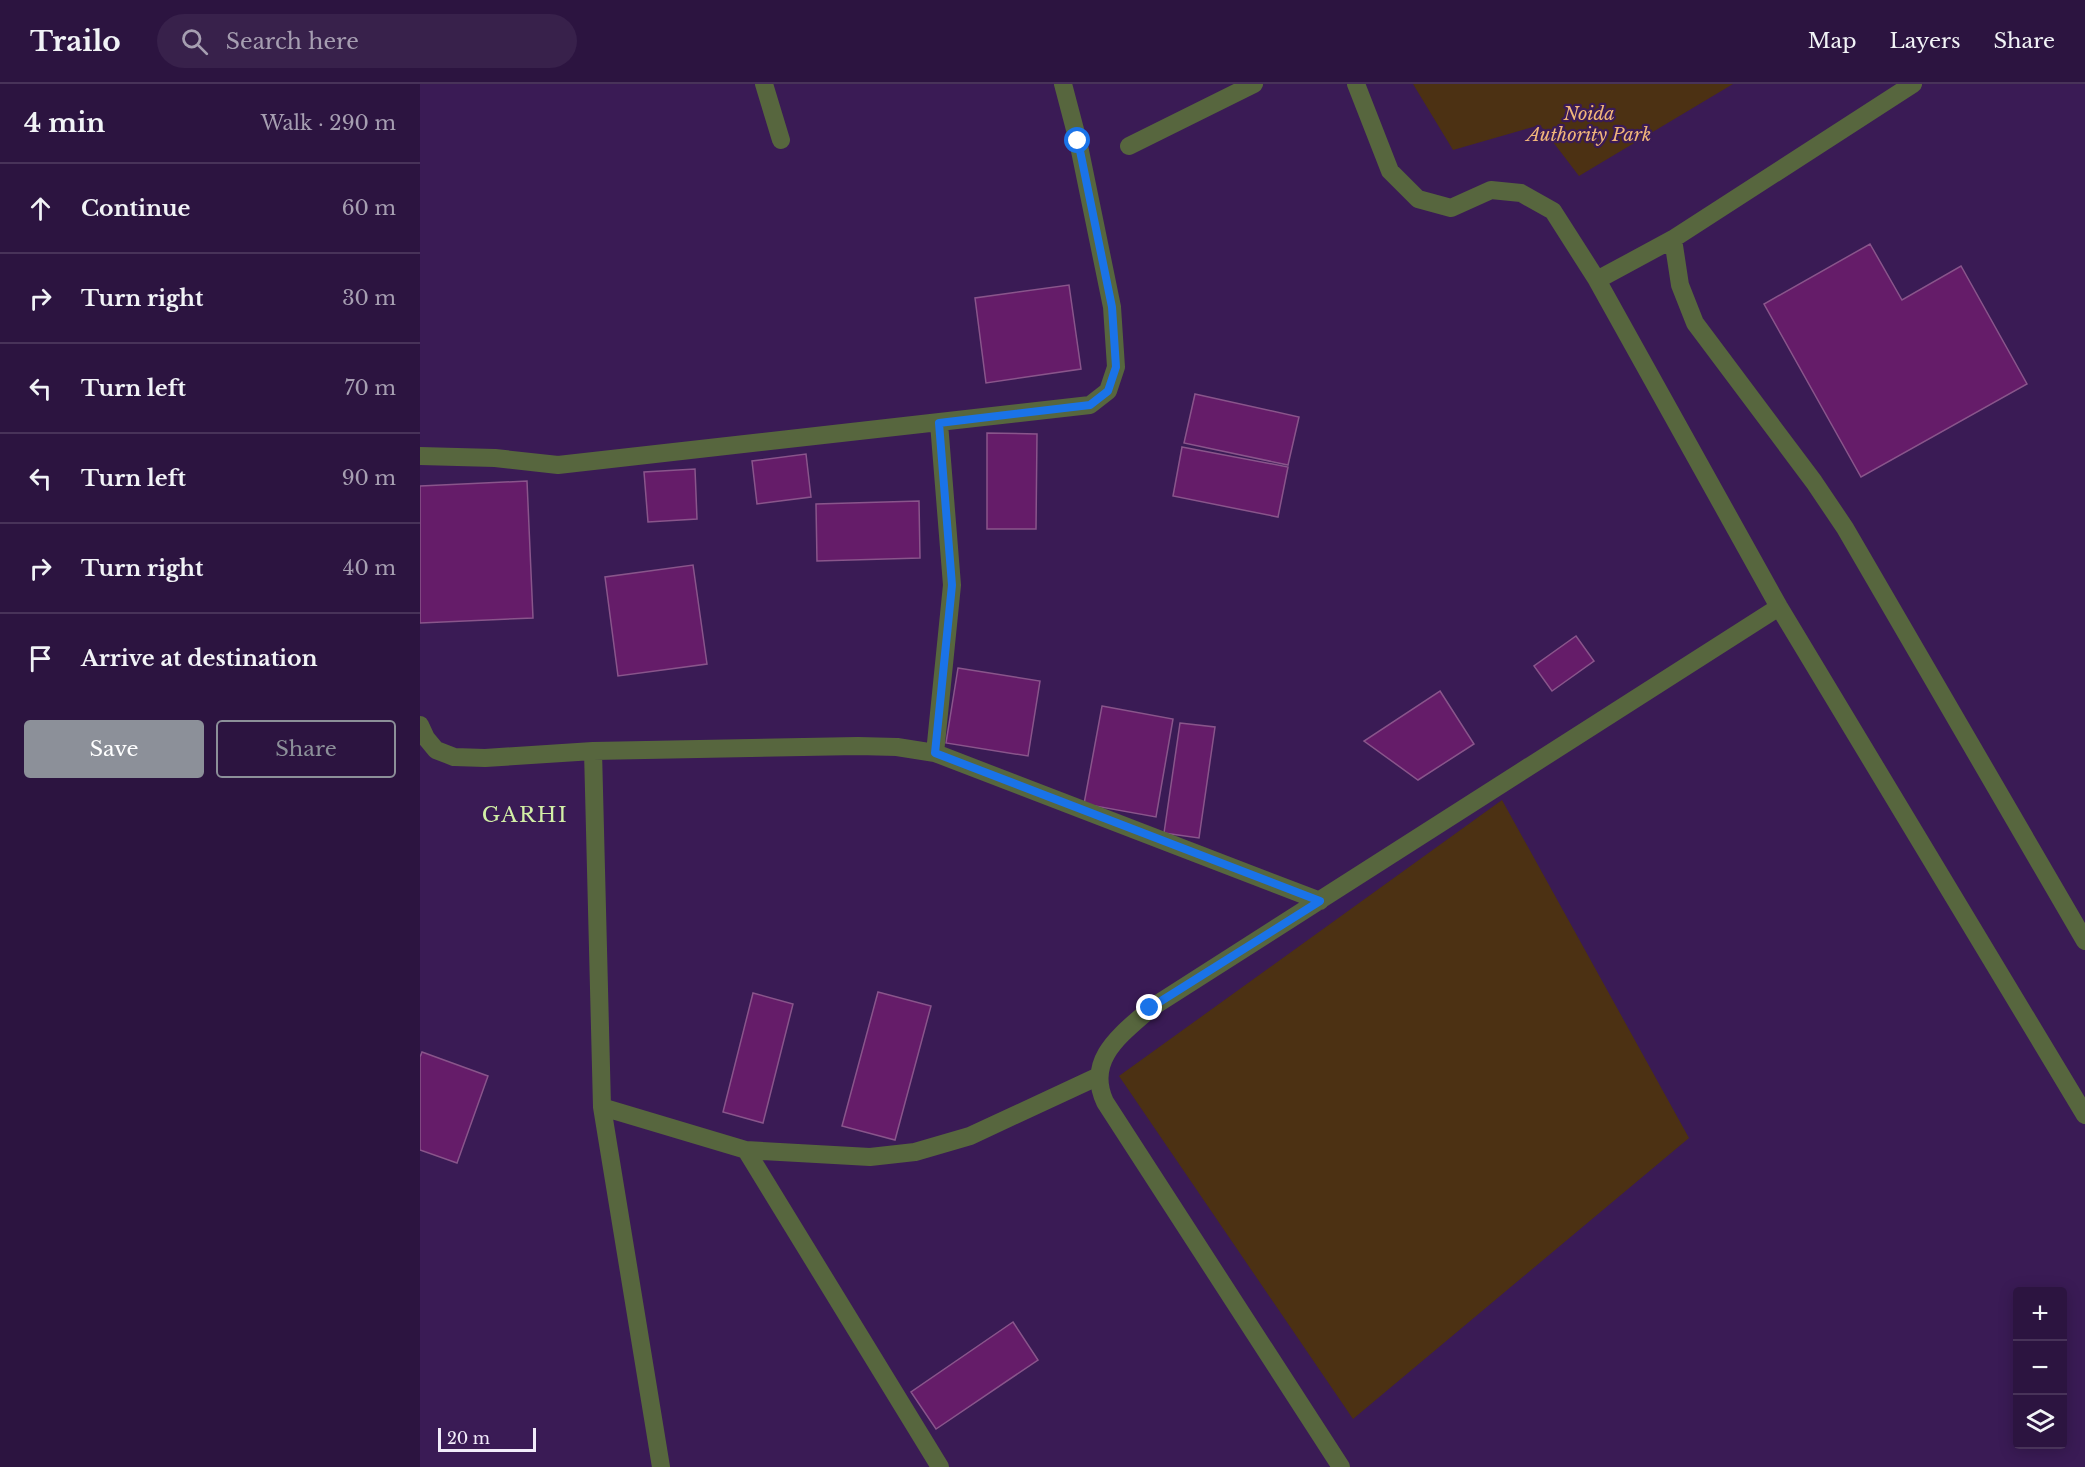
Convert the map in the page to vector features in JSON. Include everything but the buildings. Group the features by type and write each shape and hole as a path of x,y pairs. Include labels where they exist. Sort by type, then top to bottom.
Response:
{"street":[{"path":"764,84 781,140"},
{"path":"420,456 495,458 558,465 1090,405 1108,391 1116,367 1112,307 1078,141 1063,84"},
{"path":"1129,146 1254,84"},
{"path":"1356,84 1390,171 1418,199 1451,208 1491,190 1521,193 1553,211 1597,280 1779,607 2085,1115"},
{"path":"1597,280 1673,239 1913,84"},
{"path":"1673,239 1680,285 1695,323 1814,482 1845,528 2085,941"},
{"path":"935,753 952,585 939,423"},
{"path":"1341,1467 1105,1102 1099,1090 1103,1059 1113,1042 1150,1008 1779,607"},
{"path":"420,725 426,738 436,750 454,757 486,758 593,751 858,746 897,747 935,753 1320,901"},
{"path":"593,751 602,1107 662,1467"},
{"path":"602,1107 746,1150 870,1157 915,1152 970,1136 1099,1076"},
{"path":"746,1150 940,1467"}],"green space":[{"name":"Noida Authority Park","path":"1413,84 1733,84 1579,176 1540,125 1453,150"},
{"path":"1502,800 1689,1138 1353,1419 1119,1076"}],"district":[{"name":"GARHI","path":"525,815"}],"route":[{"path":"1078,141 1112,307 1116,367 1108,391 1090,405 939,423 952,585 935,753 1320,901 1150,1008"}]}
